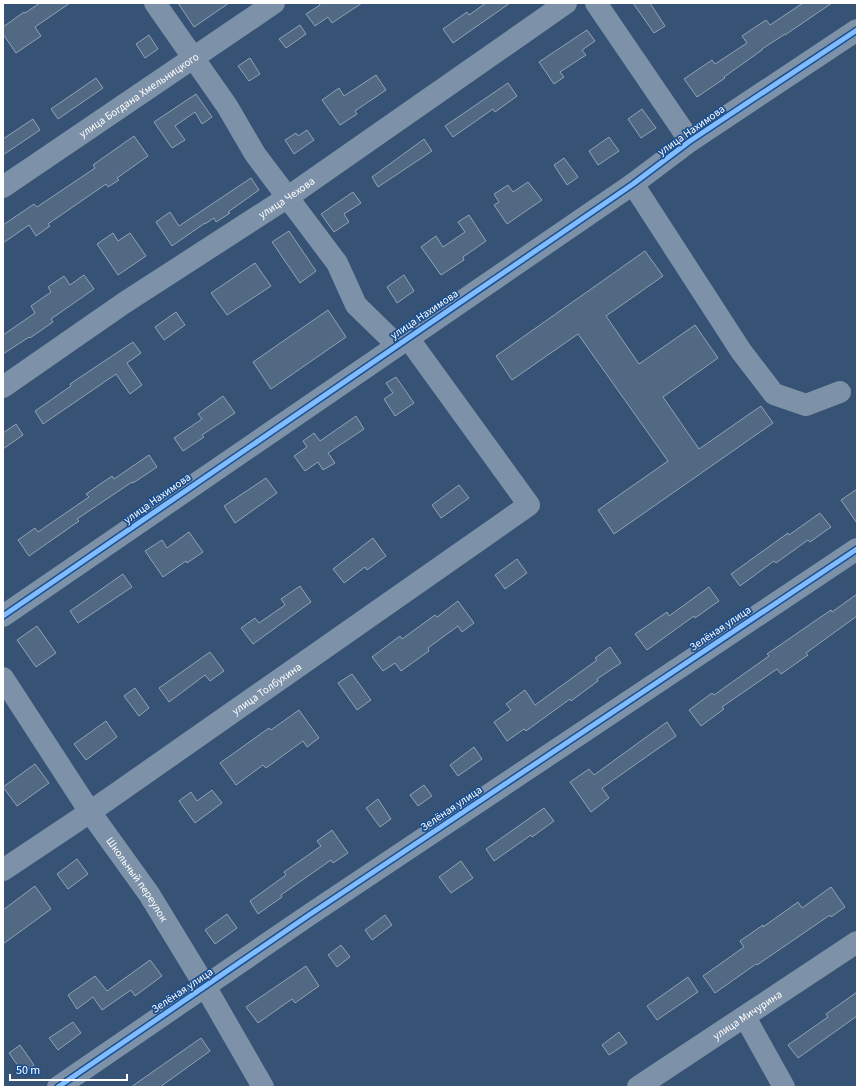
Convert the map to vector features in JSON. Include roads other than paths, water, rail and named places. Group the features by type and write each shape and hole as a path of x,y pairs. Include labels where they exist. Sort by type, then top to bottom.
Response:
{"street":[{"path":"155,3 192,59 227,106 255,154 337,263 356,305 402,341"},
{"name":"улица Богдана Хмельницкого","path":"3,187 274,3"},
{"name":"улица Чехова","path":"3,387 124,303 288,197 566,3"},
{"path":"596,3 690,141"},
{"name":"улица Нахимова","path":"3,616 633,184 690,141 857,30"},
{"path":"633,184 741,351 774,394 806,405 840,392"},
{"name":"улица Толбухина","path":"3,870 90,812 530,505 402,341"},
{"name":"Зелёная улица","path":"58,1087 309,915 857,549"},
{"name":"Школьный переулок","path":"3,678 90,812 149,894 205,986 263,1087"},
{"name":"улица Мичурина","path":"638,1087 857,942"},
{"path":"745,1017 784,1087"}]}
